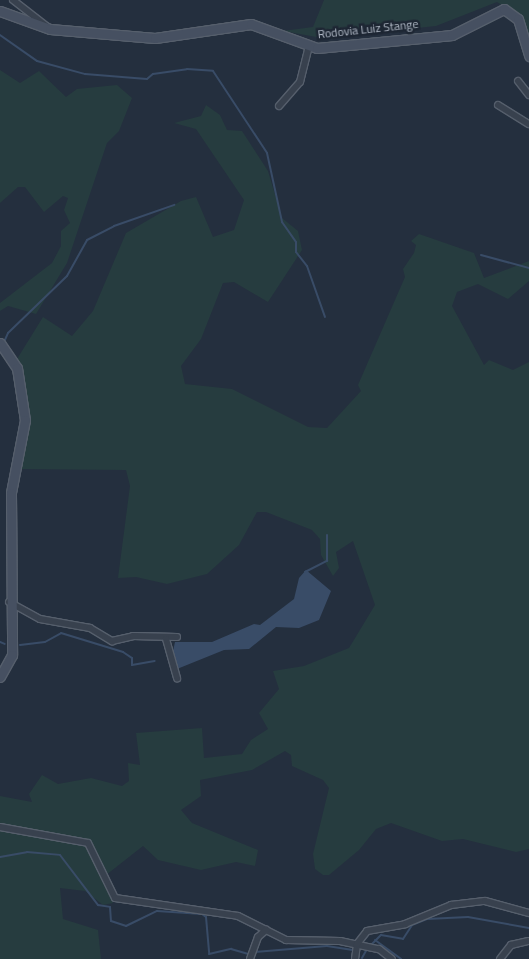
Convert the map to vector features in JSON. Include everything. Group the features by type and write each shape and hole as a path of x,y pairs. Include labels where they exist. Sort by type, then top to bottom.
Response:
{"street":[{"path":"13,0 50,29"},
{"name":"Rodovia Luiz Stange","path":"0,11 50,29 172,38 251,24 309,47 452,35 500,8 518,19 529,56"},
{"path":"279,106 300,82 309,47"},
{"path":"518,81 529,95"},
{"path":"498,105 529,124"},
{"path":"0,343 17,368 25,420 12,481 8,601 12,655 1,675"},
{"path":"8,601 40,619 90,628 112,641 133,636 166,639 177,637"},
{"path":"166,639 177,678"},
{"path":"0,827 88,843 115,898 238,916 292,941 357,944 384,951 392,959"},
{"path":"355,959 357,944 372,929 405,924 469,902 485,901 529,913"},
{"path":"250,959 258,936 266,930"},
{"path":"500,959 510,945 529,941"}],"green space":[{"path":"324,0 529,0 529,59 515,13 497,2 436,26 322,38 283,31 313,27"},
{"path":"0,70 20,83 39,71 66,97 77,89 117,85 132,98 119,131 107,143 67,263 36,314 8,306 0,311 0,303 52,263 61,246 61,231 70,223 64,210 68,198 63,196 44,212 25,187 18,187 0,203"},
{"path":"206,105 220,115 227,130 242,131 268,171 282,218 298,231 302,250 268,302 234,282 223,283 201,339 181,366 185,384 232,389 308,427 327,428 361,391 358,385 405,277 403,269 414,253 416,245 411,241 419,234 474,253 484,278 529,261 529,281 508,299 478,284 457,292 452,306 484,365 489,360 513,370 529,362 529,849 516,852 463,839 442,841 391,823 376,829 359,850 329,875 323,875 315,869 313,854 329,788 323,780 292,766 291,755 285,751 252,770 200,780 201,796 181,810 192,823 258,850 255,866 236,862 201,870 158,860 143,846 101,879 113,903 103,905 85,891 60,888 63,919 98,930 101,959 0,959 0,796 32,802 29,794 42,775 58,784 91,778 122,786 129,781 128,763 140,765 136,733 202,728 204,758 242,754 251,740 268,729 259,713 279,689 273,671 304,666 349,648 375,605 353,541 336,552 339,568 333,576 321,555 320,539 312,530 266,512 257,512 239,545 207,574 167,584 136,577 118,578 130,486 126,470 14,469 22,422 17,359 43,317 72,336 93,311 126,233 181,201 196,197 213,237 234,230 244,200 196,129 174,123 201,116"}],"water":[{"path":"306,570 331,591 319,620 299,628 276,627 249,649 224,650 177,669 172,656 175,642 212,642 254,624 260,625 294,599 299,578"}],"waterway":[{"path":"0,35 37,61 85,74 147,79 153,74 187,69 213,71 267,153 282,222 296,242 296,252 307,266 325,317"},
{"path":"4,342 8,333 67,276 87,240 114,226 174,205"},
{"path":"481,255 529,268"},
{"path":"305,572 327,561 327,535"},
{"path":"20,645 45,642 61,633 123,652 132,658 132,665 155,661"},
{"path":"0,642 5,644"},
{"path":"0,857 27,852 60,855 98,905 110,907 111,921 126,926 157,911 202,914 206,917 209,954 231,949 248,954"},
{"path":"372,944 381,935 403,939 412,925 427,919 468,917 529,928"},
{"path":"375,940 401,959"},
{"path":"255,952 327,946 353,950"},
{"path":"362,958 367,949"}]}
